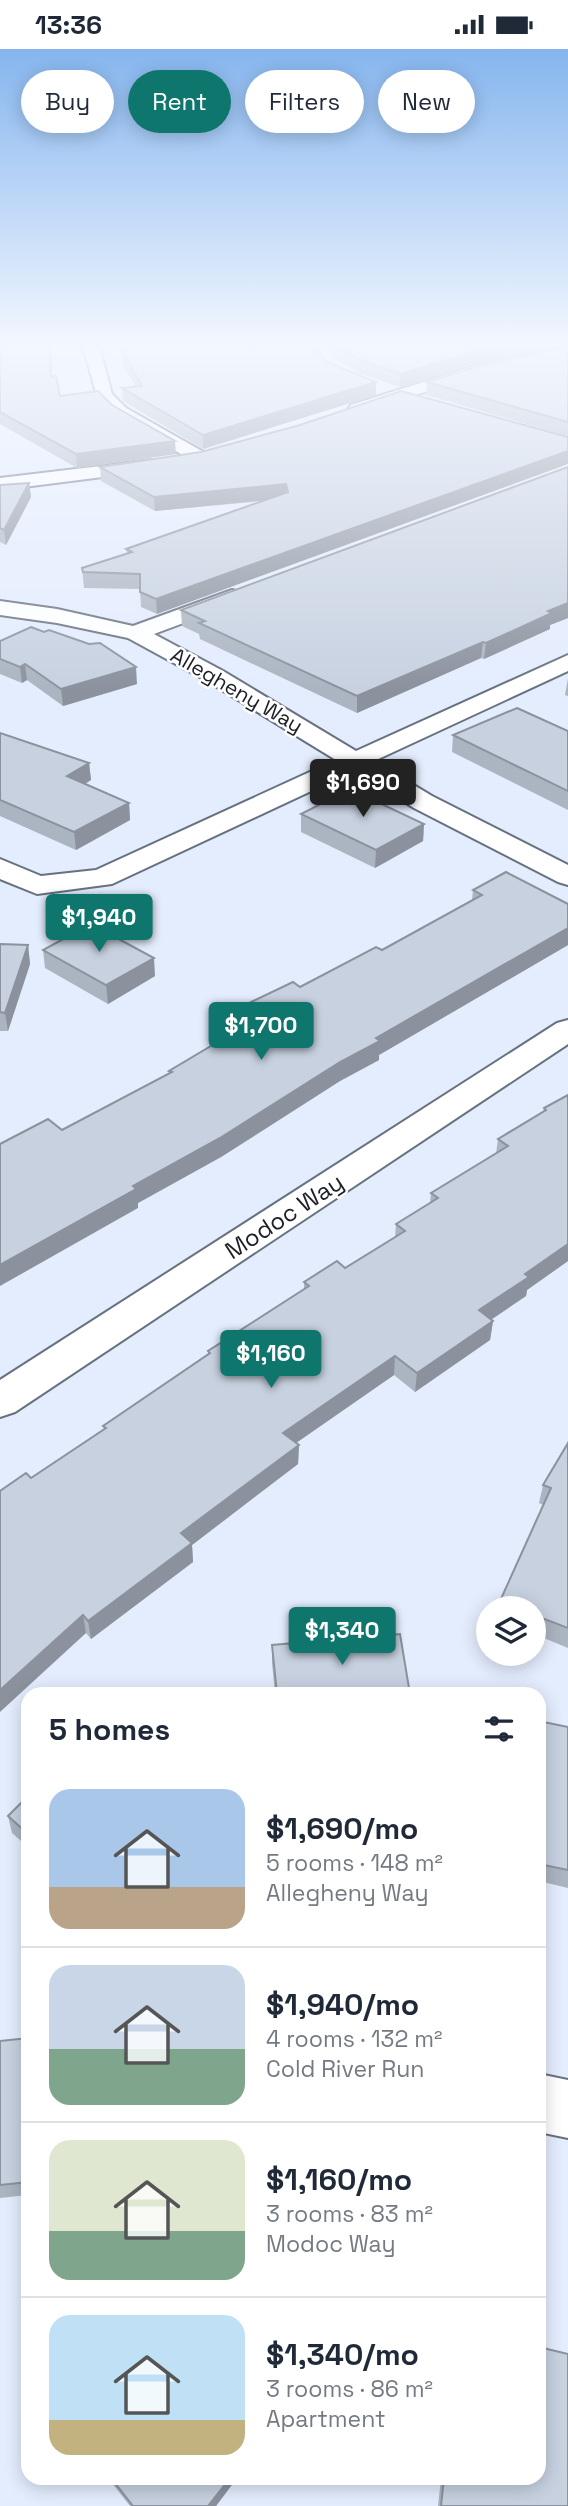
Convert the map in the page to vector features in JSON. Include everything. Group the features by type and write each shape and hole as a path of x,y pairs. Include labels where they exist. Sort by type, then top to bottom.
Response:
{"street":[{"path":"0,484 111,473 182,461"},
{"path":"135,633 250,591"},
{"name":"Allegheny Way","path":"0,608 57,616 135,633 215,676 434,808 568,876"},
{"path":"0,867 37,885 102,878 568,662"},
{"name":"Modoc Way","path":"0,1401 568,1030"},
{"path":"546,2104 568,2109"}],"building":[{"path":"143,461 541,461 156,599 140,592 140,574 83,572 82,568 132,552 126,549 288,492 286,484 154,497 100,467"},
{"path":"568,467 568,603 486,643 357,696 199,623 205,621 181,610"},
{"path":"29,483 4,530 0,528 0,485"},
{"path":"31,627 44,632 49,630 89,644 100,643 136,667 61,689 25,664 20,667 0,659 0,641"},
{"path":"517,708 568,731 568,791 453,735"},
{"path":"0,733 89,763 67,776 129,803 74,832 0,800"},
{"path":"350,789 424,824 376,850 301,814"},
{"path":"506,872 568,904 568,928 376,1038 380,1041 340,1062 220,1138 133,1186 136,1189 0,1265 0,1144 48,1119 62,1130 172,1072 169,1071 246,1025 228,1013 293,982 300,987 376,947 382,950 482,895 473,890"},
{"path":"91,924 154,958 106,985 43,950"},
{"path":"0,944 28,945 5,1013 0,1012"},
{"path":"568,1095 568,1244 525,1274 529,1277 479,1310 493,1321 417,1373 395,1356 283,1433 299,1445 181,1533 192,1543 88,1621 83,1615 0,1690 0,1491 26,1473 31,1478 106,1428 103,1426 210,1353 208,1351 309,1286 304,1282 337,1261 345,1268 405,1231 396,1224 438,1198 431,1193 508,1146 498,1139"},
{"path":"568,1443 568,1628 546,1620 546,1596 502,1596 551,1488 543,1485"},
{"path":"400,1634 409,1687 276,1687 272,1645"},
{"path":"546,1722 568,1727 568,1870 546,1865"},
{"path":"21,1803 21,1828 8,1816"},
{"path":"21,2039 21,2183 0,2185 0,2041"},
{"path":"546,2349 568,2354 568,2506 441,2506 443,2485 546,2485"},
{"path":"116,2485 224,2485 208,2506 133,2506"}]}
